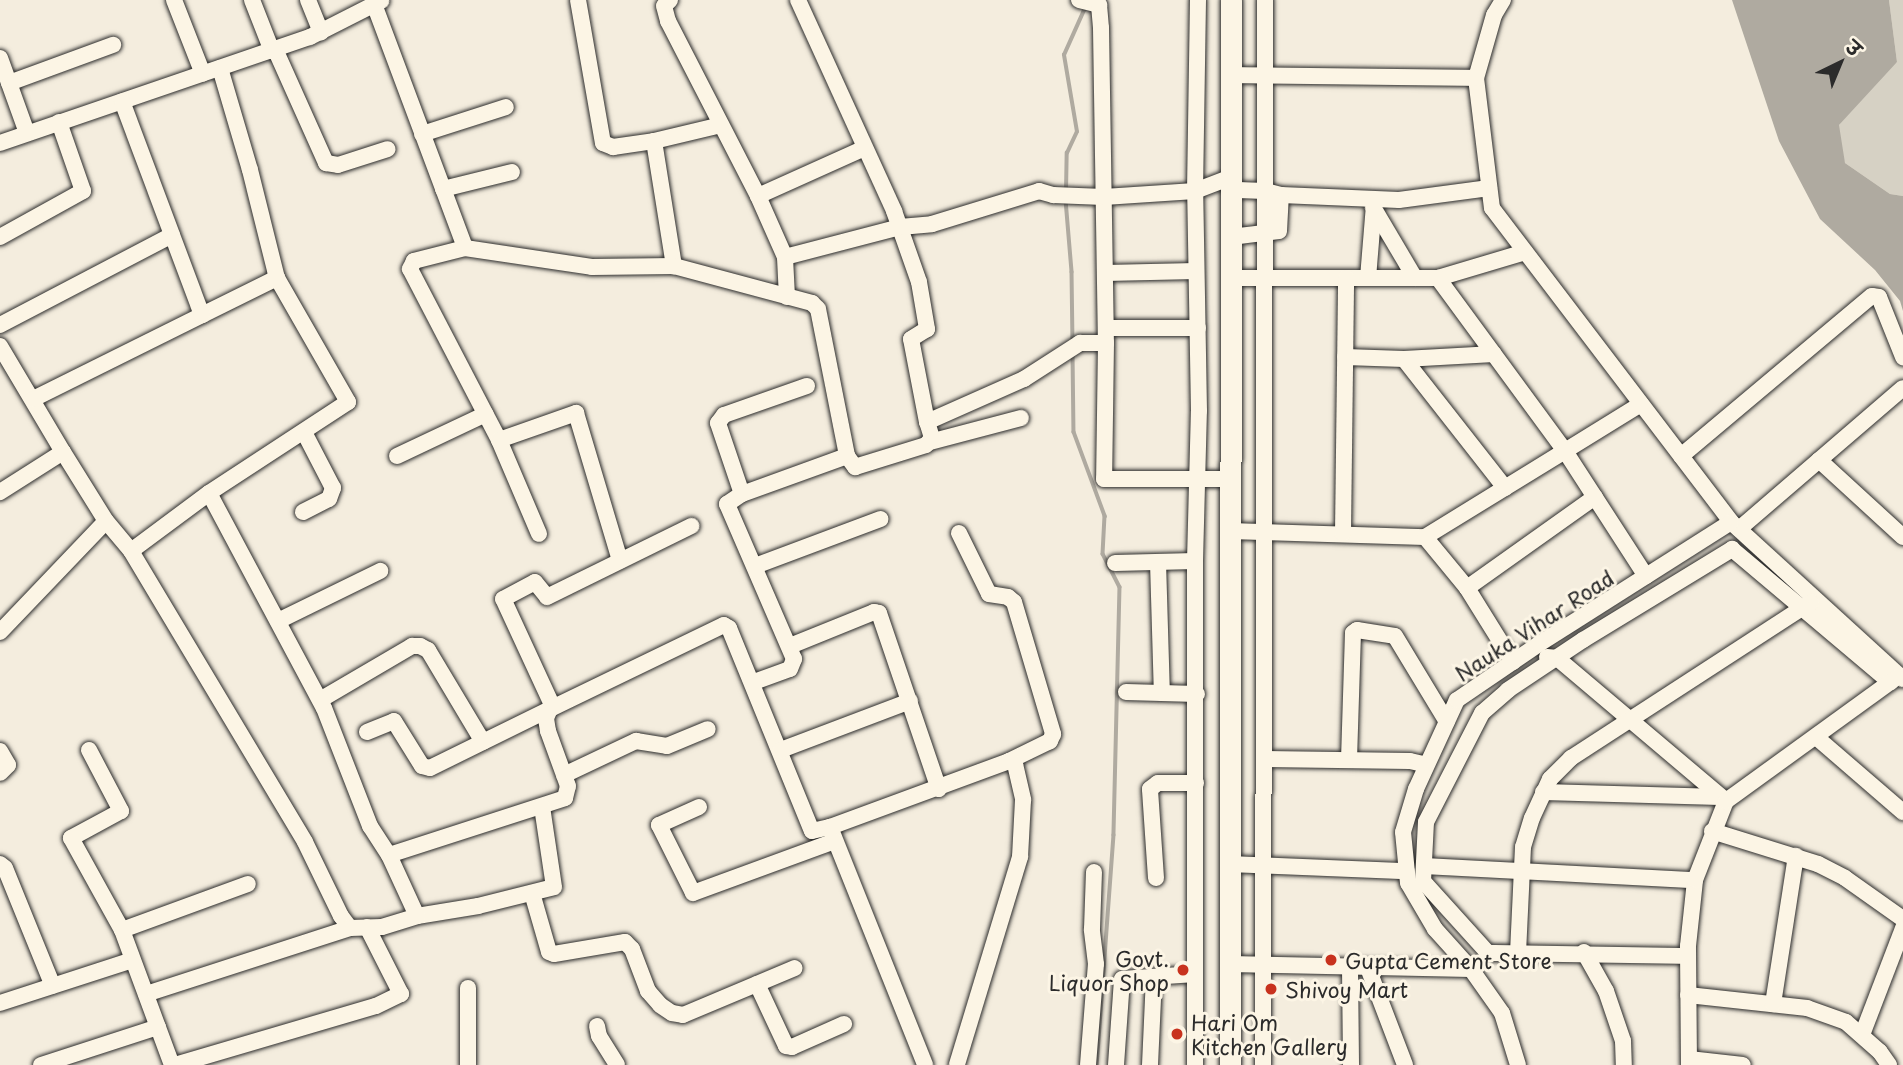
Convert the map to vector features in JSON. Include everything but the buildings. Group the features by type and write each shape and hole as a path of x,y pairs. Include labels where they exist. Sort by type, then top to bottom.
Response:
{"main road":[{"path":"1230,1065 1231,0"}],"street":[{"path":"174,0 203,74"},
{"path":"251,0 326,163 338,165 388,149"},
{"path":"308,0 321,32"},
{"path":"578,0 603,143 613,147 654,141 721,125"},
{"path":"798,0 900,227 925,305 927,329 911,339 930,442"},
{"path":"1195,1065 1198,328 1195,191 1198,0"},
{"path":"1264,1065 1265,0"},
{"path":"1503,0 1493,15 1476,78 1492,208 1735,525 1809,603"},
{"path":"0,143 274,50 321,32 378,2 422,134 466,248"},
{"path":"666,2 668,21 758,196 785,257 788,297"},
{"path":"1091,2 1104,197 1104,479 1230,479"},
{"path":"9,83 113,45"},
{"path":"0,58 27,134"},
{"path":"131,551 209,493 346,406 348,399 277,278 250,170 220,68"},
{"path":"1232,75 1476,78"},
{"path":"122,101 202,315"},
{"path":"422,134 506,107"},
{"path":"0,237 83,191 59,122"},
{"path":"654,141 674,266"},
{"path":"758,196 865,148"},
{"path":"443,189 512,172"},
{"path":"785,257 900,227 932,224 1039,191 1071,197 1104,197 1195,191 1231,183 1281,195 1374,203 1489,188"},
{"path":"1231,236 1279,231 1281,195"},
{"path":"1368,278 1374,203"},
{"path":"1374,203 1415,278"},
{"path":"0,326 172,234"},
{"path":"539,534 499,440 410,265 414,261 466,248 592,267 674,266 813,303 818,309 847,456 855,467 930,442 1021,418"},
{"path":"1231,278 1438,278 1525,252"},
{"path":"1105,273 1196,271"},
{"path":"33,398 277,278"},
{"path":"1343,533 1346,278"},
{"path":"1438,278 1565,451 1646,576"},
{"path":"1681,456 1872,296 1879,297 1903,357"},
{"path":"927,422 1024,379 1075,346 1106,335 1198,328"},
{"path":"0,346 106,521 131,551 305,842 341,916 358,928 401,994 376,1006 174,1065 122,930 71,838 121,811 89,750"},
{"path":"1345,356 1404,359 1494,354"},
{"path":"1404,359 1505,488"},
{"path":"0,382 15,372"},
{"path":"742,494 718,423 720,418 807,386"},
{"name":"Nauka Vihar Road","path":"1518,1065 1507,1024 1471,969 1435,929 1408,883 1403,832 1427,765 1457,700 1646,576 1735,525 1819,460 1903,388"},
{"path":"1230,531 1425,537 1641,404"},
{"path":"499,440 576,413 620,561"},
{"path":"397,456 486,414"},
{"path":"303,512 329,499 333,488 304,432"},
{"path":"0,492 63,452"},
{"path":"754,682 790,669 794,659 727,504 742,494 847,456"},
{"path":"1819,460 1903,537"},
{"path":"209,493 320,700 370,826 389,855 418,916"},
{"path":"1467,588 1595,497"},
{"path":"755,566 881,519"},
{"path":"0,632 106,521"},
{"path":"552,708 502,600 535,582 547,597 691,526"},
{"path":"699,807 659,825 693,893 1009,761 1050,741 1053,734 1014,602 1008,597 989,594 959,533"},
{"path":"1425,537 1467,588 1518,658 1557,658 1723,799"},
{"path":"1488,953 1423,881 1426,822 1482,713 1508,690 1732,549 1809,603 1898,679 1723,799 1543,792"},
{"path":"1115,563 1195,561"},
{"path":"1158,562 1162,693"},
{"path":"278,621 380,571"},
{"path":"1518,953 1523,847 1550,779 1571,758 1809,603"},
{"path":"790,646 874,612 879,613 939,789"},
{"path":"367,732 394,721 425,768 724,625 733,634 754,682 812,831 833,834"},
{"path":"1349,760 1353,633 1357,630 1395,636 1447,722"},
{"path":"320,700 412,646 420,646 428,650 483,742"},
{"path":"1126,692 1197,694"},
{"path":"1457,700 1482,713"},
{"path":"780,750 910,702"},
{"path":"389,855 565,798 568,786 546,718 552,708"},
{"path":"564,775 636,741 667,746 708,729"},
{"path":"1816,737 1903,812"},
{"path":"0,751 8,765 0,773"},
{"path":"1265,759 1410,761 1427,765"},
{"path":"957,1065 1020,858 1023,800 1019,774 1015,764 1009,761"},
{"path":"1156,878 1150,789 1158,783 1196,783"},
{"path":"1723,799 1695,880 1688,956 1689,1062 1743,1065"},
{"path":"146,994 358,928 382,927 418,916 556,886 542,807"},
{"path":"1712,831 1796,856 1845,878 1903,919"},
{"path":"833,834 925,1065"},
{"path":"1773,1004 1796,856"},
{"path":"0,864 5,868 53,986"},
{"path":"1229,864 1407,871"},
{"path":"1424,866 1695,880"},
{"path":"1088,1065 1096,964 1092,929 1094,872"},
{"path":"122,930 248,884"},
{"path":"532,893 549,951 554,954 625,942 632,949 648,991 660,1005 672,1013 683,1015 794,968"},
{"path":"1862,1035 1903,929"},
{"path":"1229,964 1264,967 1471,969 1488,953 1584,952 1688,956"},
{"path":"1584,952 1606,991 1623,1041 1624,1065"},
{"path":"0,1003 132,960"},
{"path":"1350,968 1351,1065"},
{"path":"1367,968 1405,1065"},
{"path":"1116,1065 1122,979 1195,974"},
{"path":"1150,1065 1154,978"},
{"path":"757,984 786,1046 792,1047 844,1024"},
{"path":"468,988 468,1065"},
{"path":"1688,995 1807,1008 1833,1017 1846,1022 1862,1035 1889,1065"},
{"path":"597,1026 599,1036 617,1065"},
{"path":"41,1065 158,1027"}],"shaded area":[{"path":"1732,0 1889,0 1897,62 1839,125 1845,163 1890,194 1903,196 1903,311 1900,301 1875,270 1820,219 1779,141"},
{"path":"1889,0 1903,0 1903,196 1890,194 1845,163 1836,144 1839,125 1867,84 1897,62"}],"waterway":[{"path":"1066,192 1067,153 1077,132 1064,55 1085,8"},
{"path":"1066,200 1072,272 1073,342"},
{"path":"1073,353 1074,432 1105,516 1103,554 1120,587 1114,835 1097,1065"}],"place":[{"name":"Gupta Cement Store","path":"1331,960"},
{"name":"Govt. Liquor Shop","path":"1183,970"},
{"name":"Shivoy Mart","path":"1271,989"},
{"name":"Hari Om Kitchen Gallery","path":"1177,1034"}]}
